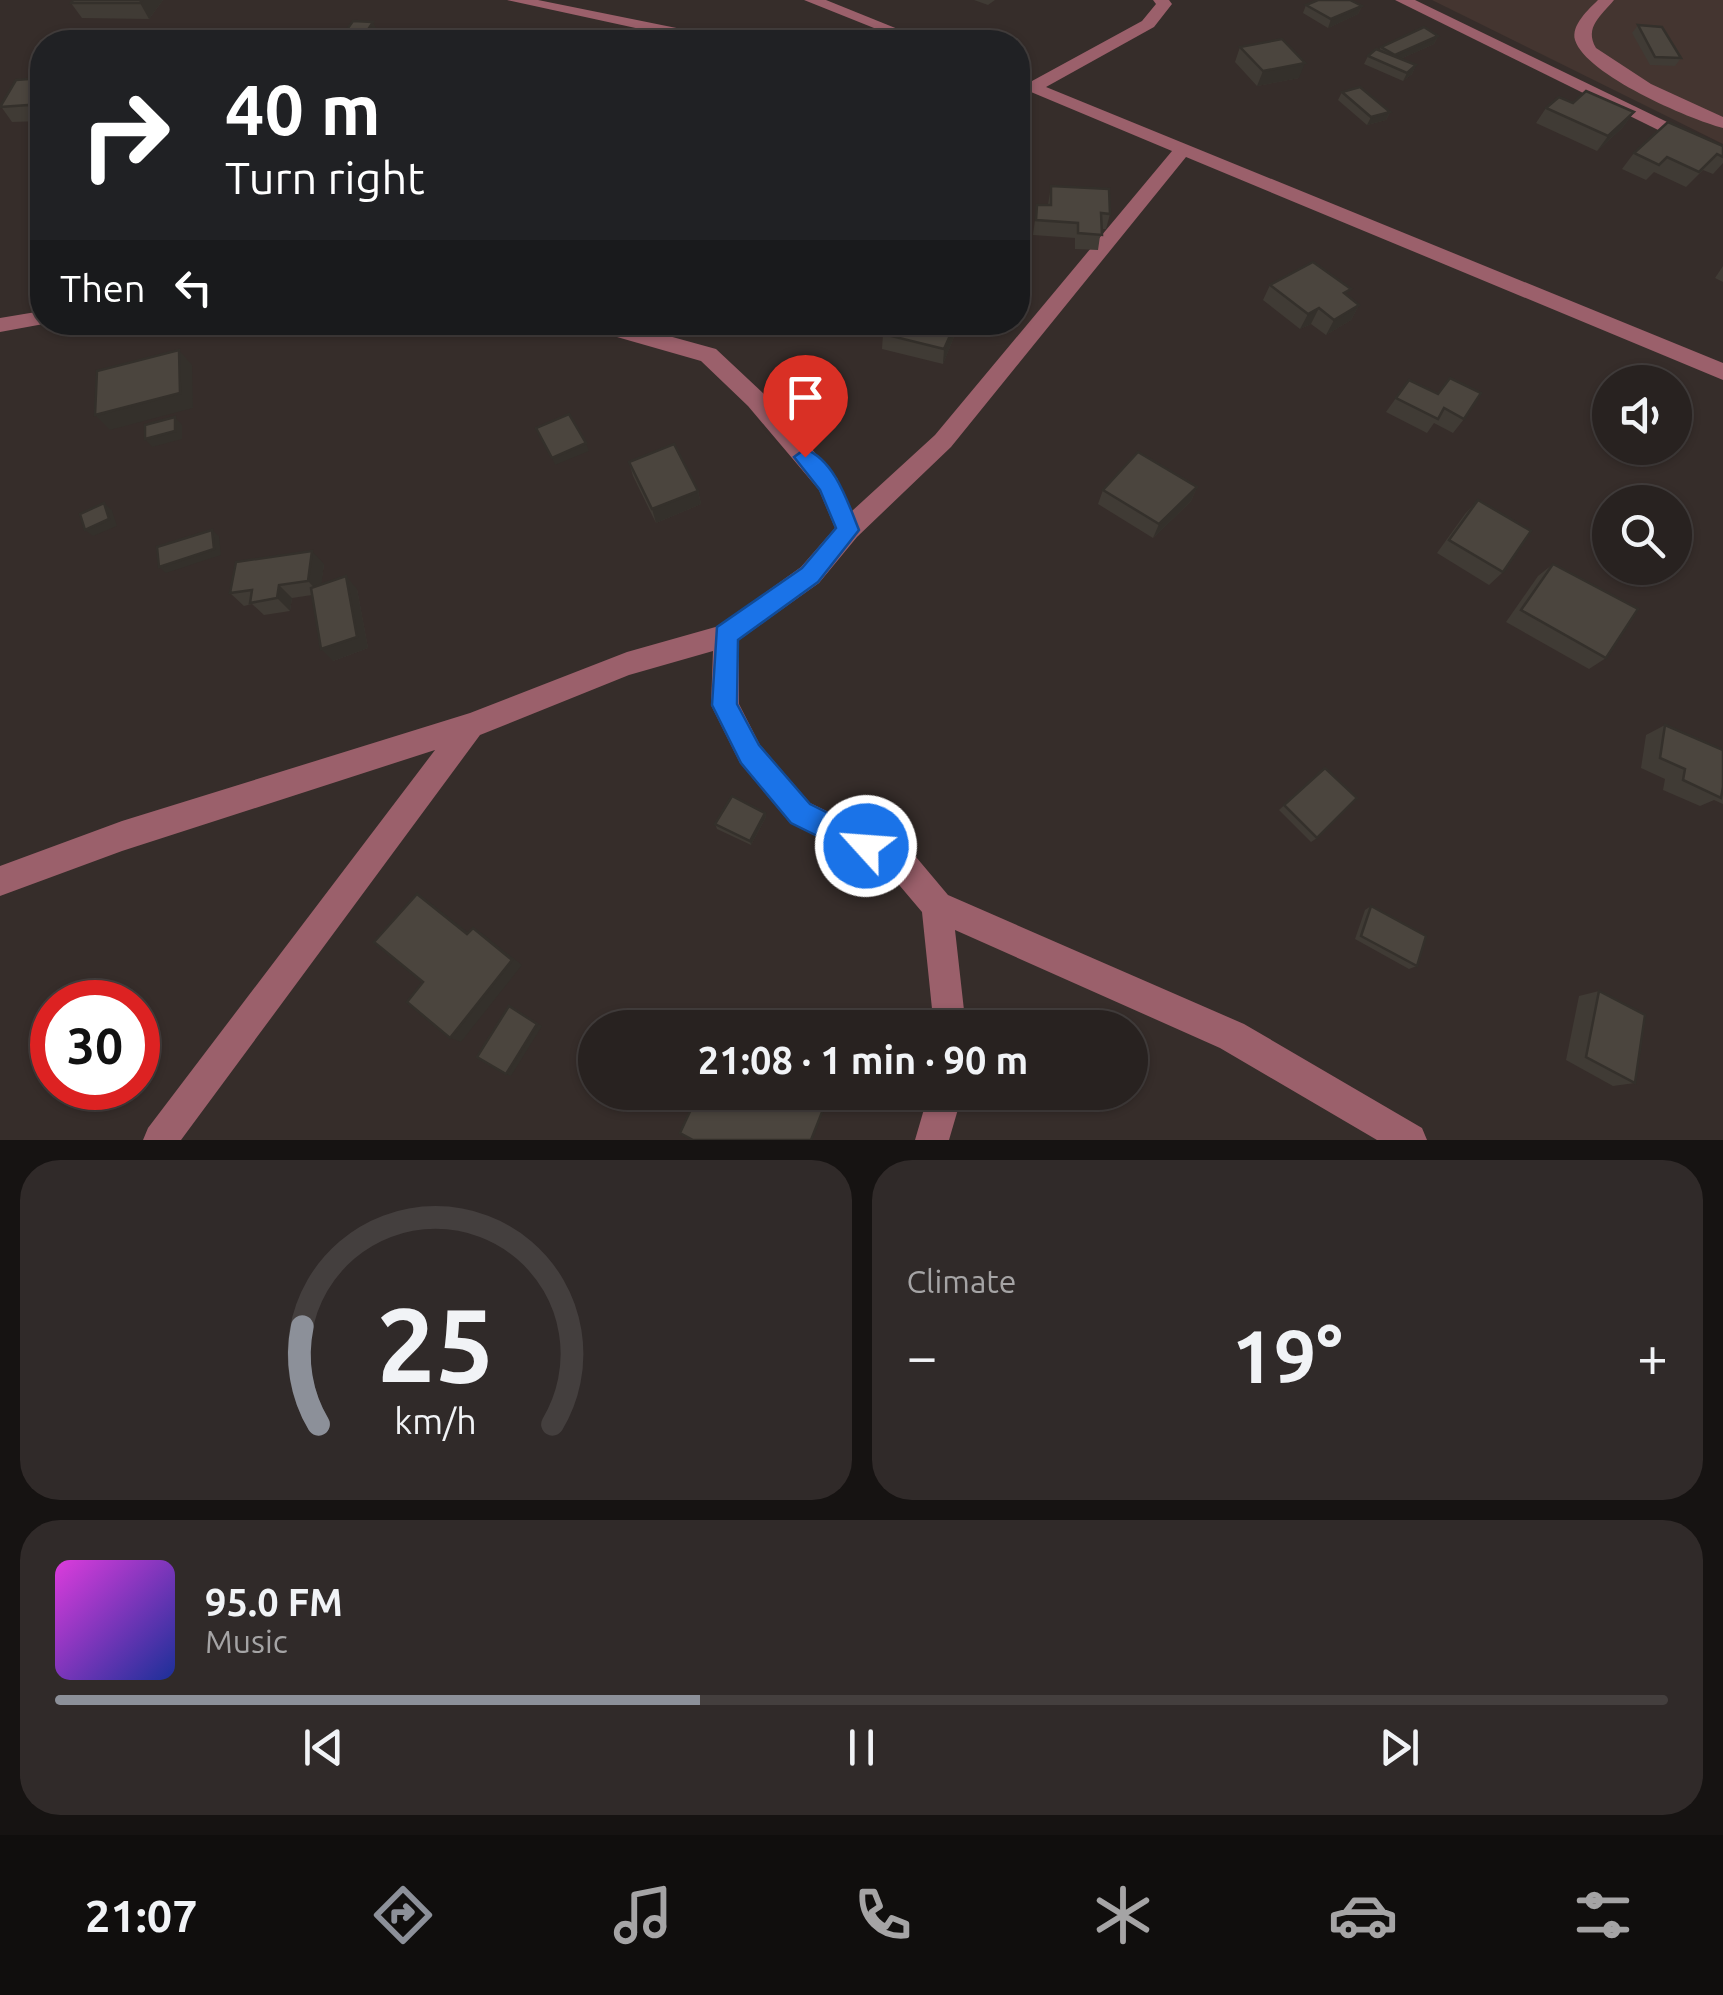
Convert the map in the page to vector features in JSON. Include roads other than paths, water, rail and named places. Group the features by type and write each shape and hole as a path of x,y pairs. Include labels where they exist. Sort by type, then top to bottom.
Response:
{"street":[{"path":"515,0 667,30"},
{"path":"812,0 891,30"},
{"path":"1030,82 1148,24 1164,4 1161,0"},
{"path":"1403,0 1723,156"},
{"path":"1606,0 1586,24 1582,36 1586,46 1632,83 1723,123"},
{"path":"624,30 631,22"},
{"path":"1030,88 1723,372"},
{"path":"0,882 122,836 470,726 626,664 726,635 810,575 848,530 943,441 1183,149"},
{"path":"0,325 30,320"},
{"path":"636,335 708,355 756,400 829,486 848,530"},
{"path":"726,635 725,705 750,754 800,814 900,862 937,906 1232,1036 1410,1140"},
{"path":"160,1140 470,726"},
{"path":"937,906 948,1010"},
{"path":"932,1140 941,1110"}]}
